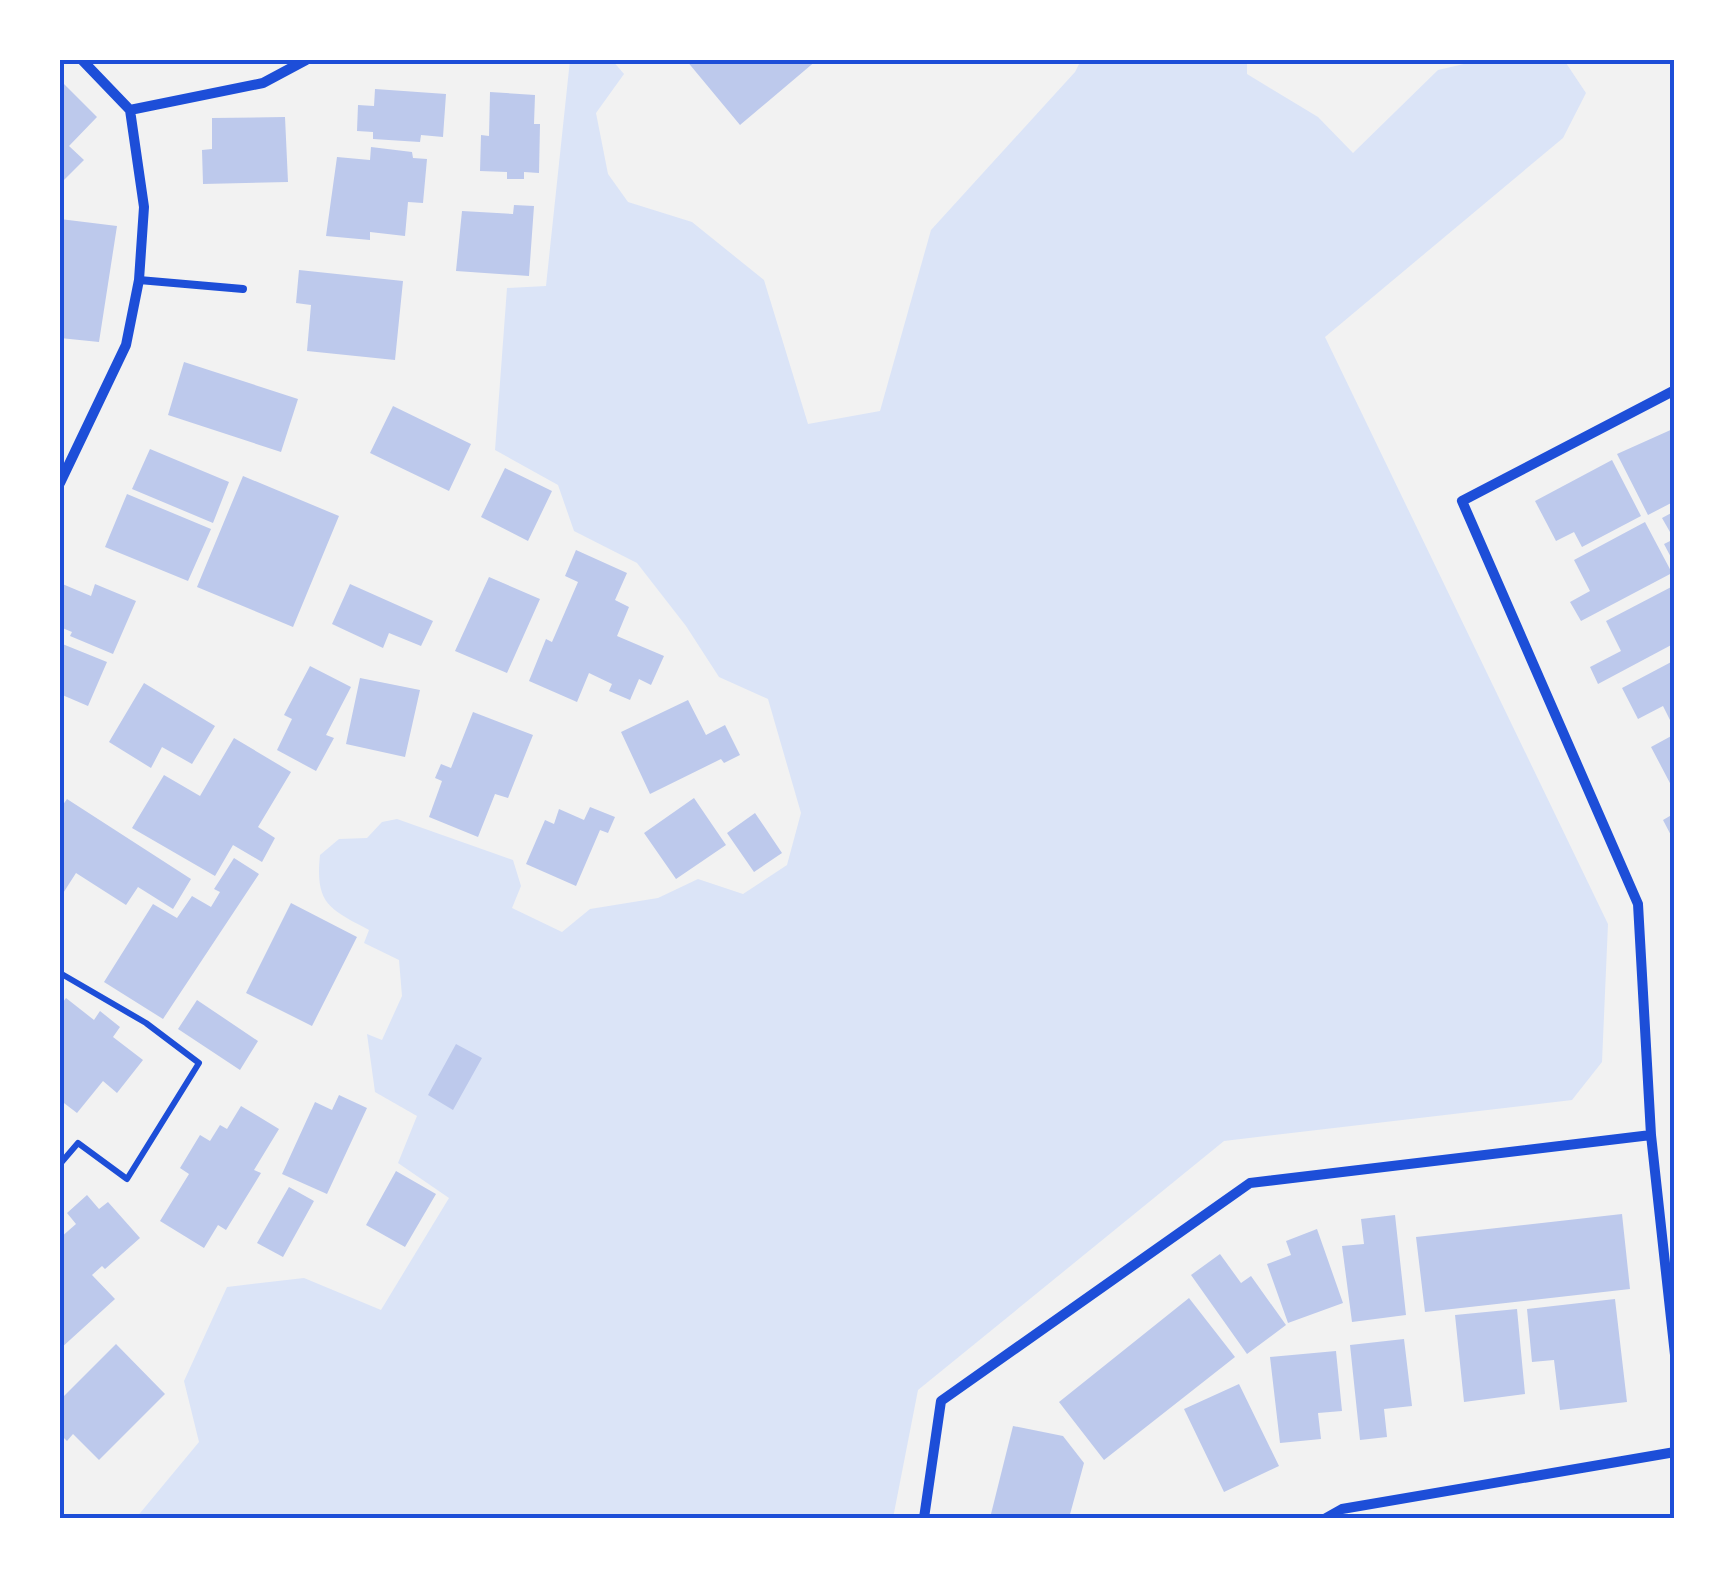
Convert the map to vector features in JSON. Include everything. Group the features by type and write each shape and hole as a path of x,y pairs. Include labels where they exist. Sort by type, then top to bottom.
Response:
{"street":[{"path":"60,483 126,346 138,280 144,207 130,110 82,60"},
{"path":"130,110 263,83 306,60"},
{"path":"1675,390 1462,501 1638,904 1650,1134 1675,1354"},
{"path":"924,1518 942,1401 1250,1183 1650,1134"},
{"path":"1326,1518 1342,1509 1675,1452"}],"lane":[{"path":"138,280 243,289"}],"path":[{"path":"60,973 146,1023 199,1063 127,1179 78,1143 60,1164"}],"shaded area":[{"path":"570,60 612,60 624,74 596,113 608,174 628,202 692,222 764,280 808,424 880,411 931,230 1075,72 1081,60 1247,60 1247,74 1318,117 1353,153 1438,70 1481,60 1564,60 1586,93 1563,138 1325,337 1608,924 1602,1062 1572,1100 1224,1141 918,1390 893,1518 136,1518 199,1442 184,1381 227,1287 304,1278 381,1310 449,1198 398,1163 417,1116 375,1092 367,1034 382,1040 402,996 399,960 364,943 369,930 328,903 320,884 320,855 339,839 367,838 382,822 397,819 513,860 521,886 512,908 562,932 590,909 658,898 698,879 743,894 787,865 801,813 768,699 719,677 637,563 574,531 558,485 495,450 507,288 546,286"}],"building":[{"path":"686,60 817,60 740,125"},
{"path":"60,80 97,117 69,146 84,160 60,184"},
{"path":"375,89 446,94 443,137 421,135 420,142 373,139 373,132 357,131 358,105 374,106"},
{"path":"490,92 535,95 534,124 540,124 539,173 524,172 524,179 507,179 507,172 480,171 481,135 489,136"},
{"path":"285,117 288,182 203,184 202,150 212,149 212,118"},
{"path":"371,147 412,152 413,158 427,159 423,203 408,202 405,236 370,232 370,240 326,236 337,157 370,160"},
{"path":"514,205 534,206 529,276 456,271 462,211 513,214"},
{"path":"60,219 117,226 99,342 60,338"},
{"path":"299,270 403,281 395,360 307,351 311,305 296,303"},
{"path":"184,362 298,399 281,452 168,415"},
{"path":"393,406 471,444 449,491 370,453"},
{"path":"1675,428 1675,501 1648,515 1617,454"},
{"path":"150,449 229,482 213,523 132,489"},
{"path":"1612,460 1641,516 1582,547 1574,532 1556,541 1535,501"},
{"path":"505,468 552,491 528,541 481,517"},
{"path":"243,476 339,516 293,627 197,587"},
{"path":"127,494 211,529 188,581 105,547"},
{"path":"1675,511 1675,565 1664,544 1674,539 1662,518"},
{"path":"1645,522 1672,573 1581,621 1570,602 1590,591 1574,560"},
{"path":"576,550 627,573 615,600 629,607 617,636 664,656 651,685 639,679 630,700 609,691 612,684 589,673 577,702 529,681 546,639 552,642 578,582 565,576"},
{"path":"489,577 540,599 507,673 455,651"},
{"path":"60,583 91,596 95,584 136,601 113,654 70,636 72,632 60,627"},
{"path":"350,584 433,621 421,646 389,633 383,648 332,624"},
{"path":"1675,585 1675,643 1598,684 1590,667 1621,651 1606,621"},
{"path":"60,643 107,662 88,706 60,694"},
{"path":"1675,660 1675,720 1671,722 1663,706 1638,719 1622,688"},
{"path":"310,666 351,687 326,735 334,738 316,771 277,750 292,719 284,715"},
{"path":"360,678 420,690 405,757 346,744"},
{"path":"144,683 215,726 192,764 162,747 151,768 109,742"},
{"path":"688,700 706,735 725,725 740,755 724,763 721,759 650,794 621,732"},
{"path":"473,712 533,735 508,798 495,794 478,837 429,817 442,781 435,778 441,764 451,768"},
{"path":"1675,734 1675,783 1671,785 1651,747"},
{"path":"234,738 291,772 258,827 275,838 262,862 233,845 215,876 132,828 164,775 200,796"},
{"path":"694,798 726,845 676,879 644,833"},
{"path":"67,799 191,879 173,909 138,887 126,905 76,873 60,898 60,809"},
{"path":"590,807 615,817 608,833 600,830 576,886 526,864 545,820 554,824 559,809 584,820"},
{"path":"755,813 782,853 754,872 727,833"},
{"path":"1675,813 1675,843 1663,820"},
{"path":"234,858 259,874 163,1019 104,982 153,904 177,918 192,896 211,907 220,892 214,889"},
{"path":"291,903 357,937 312,1026 246,993"},
{"path":"66,998 94,1020 100,1011 120,1027 113,1037 143,1060 117,1093 103,1081 77,1113 60,1100 60,1006"},
{"path":"197,1000 258,1041 240,1070 178,1029"},
{"path":"456,1044 482,1058 453,1110 428,1095"},
{"path":"339,1095 367,1108 327,1194 282,1174 315,1102 332,1110"},
{"path":"241,1106 279,1129 254,1170 261,1173 226,1230 218,1225 204,1248 160,1221 189,1174 180,1168 200,1135 210,1141 220,1125 227,1129"},
{"path":"396,1171 436,1194 405,1247 366,1225"},
{"path":"289,1187 314,1201 283,1257 257,1243"},
{"path":"87,1195 99,1209 108,1202 140,1238 105,1269 102,1266 92,1275 115,1299 60,1349 60,1238 76,1224 67,1213"},
{"path":"1622,1214 1630,1289 1425,1312 1416,1237"},
{"path":"1395,1215 1406,1315 1352,1322 1342,1246 1364,1244 1361,1219"},
{"path":"1317,1229 1343,1303 1288,1323 1267,1264 1291,1255 1286,1241"},
{"path":"1220,1254 1241,1283 1251,1276 1286,1325 1247,1354 1191,1275"},
{"path":"1189,1298 1235,1357 1104,1460 1059,1402"},
{"path":"1615,1299 1627,1402 1560,1410 1554,1360 1532,1362 1527,1309"},
{"path":"1517,1309 1525,1394 1464,1402 1455,1315"},
{"path":"1404,1339 1412,1406 1384,1409 1387,1437 1360,1440 1350,1345"},
{"path":"116,1344 165,1394 99,1460 73,1434 67,1441 60,1434 60,1400"},
{"path":"1336,1351 1342,1411 1318,1413 1321,1439 1280,1443 1270,1357"},
{"path":"1239,1384 1279,1466 1224,1492 1184,1409"},
{"path":"1013,1426 1063,1436 1084,1463 1069,1518 990,1518"}]}
